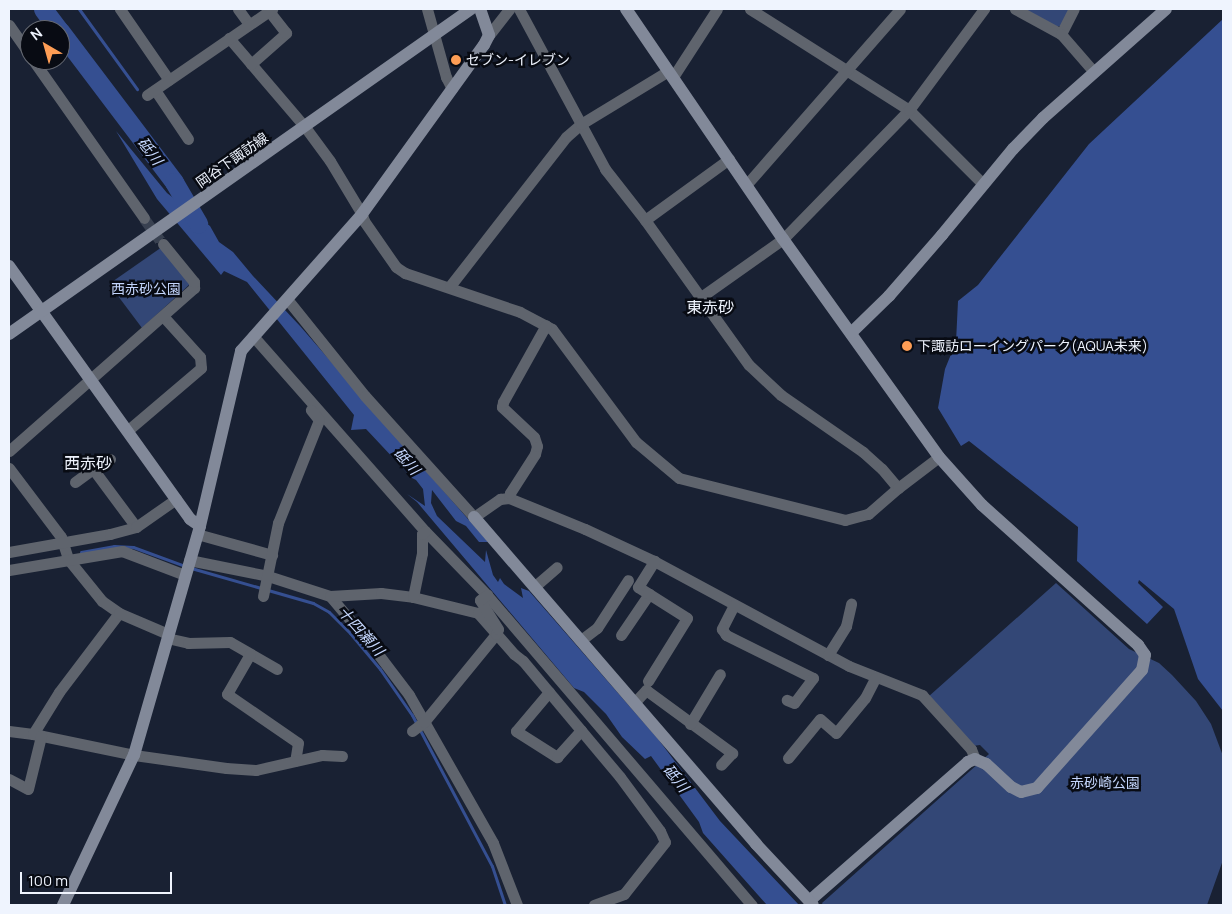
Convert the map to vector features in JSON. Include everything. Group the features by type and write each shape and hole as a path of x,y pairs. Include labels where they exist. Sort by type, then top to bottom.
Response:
{"street":[{"path":"120,9 169,80"},
{"path":"238,9 249,24"},
{"path":"427,9 446,77 452,89"},
{"name":"岡谷下諏訪線","path":"9,334 471,9"},
{"path":"480,9 489,35"},
{"path":"63,905 134,755 198,530 216,462 236,365 241,351 362,214 484,46 489,35 508,9"},
{"path":"519,9 605,169 762,379 781,395 863,452 882,469 898,488"},
{"path":"474,517 500,499 509,498 586,529 654,561 828,655 875,678 922,695 971,749 975,759 986,764 1016,790 1026,792 1037,788 1142,670 1145,655 1138,645 982,505 939,457 783,239 626,9"},
{"path":"450,286 566,137 581,124 671,74 717,9"},
{"path":"750,9 909,110 983,184"},
{"path":"747,184 900,9"},
{"path":"701,296 783,239 909,110 984,9"},
{"path":"1015,9 1062,34 1094,72"},
{"path":"1062,34 1074,9"},
{"path":"851,333 889,296 983,184 1043,118 1166,9"},
{"path":"188,139 151,92 270,10 286,33 251,64"},
{"path":"9,26 20,41"},
{"path":"228,38 305,127 330,161 362,214 364,221 396,268 520,312 546,325 558,334 636,442 679,478 845,520 868,514 939,457"},
{"path":"40,70 144,218"},
{"path":"645,220 729,159"},
{"path":"9,451 194,288 194,282 163,244"},
{"path":"9,266 198,530 272,556"},
{"path":"284,302 811,903 968,762 975,759"},
{"path":"127,431 201,368 200,357 163,316"},
{"path":"509,498 510,493 535,454 537,446 534,438 502,407 502,402 546,325"},
{"path":"255,333 305,394 425,531 487,595 523,636 752,905"},
{"path":"263,595 278,523 319,420 300,398 305,394"},
{"path":"75,482 110,458"},
{"path":"9,468 61,537 68,558 102,601 119,613 168,636 188,643 230,642 276,670"},
{"path":"92,469 136,527"},
{"path":"9,552 110,534 136,527 176,500"},
{"path":"413,598 422,553 422,534 425,531"},
{"path":"9,570 68,558 122,551 187,567 267,578 330,596 381,593 413,598 478,613 523,661 620,777 660,831 665,842 624,894 594,905"},
{"path":"648,681 687,618 638,587 654,561"},
{"path":"534,587 557,567"},
{"path":"581,640 597,628 628,580"},
{"path":"621,635 649,594"},
{"path":"418,727 496,634 498,630 480,600 487,595"},
{"path":"330,596 372,646 409,695 418,727 493,843 517,905"},
{"path":"734,604 722,629 726,635 813,678 794,703 787,700"},
{"path":"828,655 846,626 851,604"},
{"path":"9,779 28,789 37,735 59,692 119,613"},
{"path":"523,636 517,641 523,661"},
{"path":"250,654 227,694 298,743 295,761"},
{"path":"690,724 720,674"},
{"path":"788,758 820,719 836,733 864,698 875,678"},
{"path":"634,703 646,690 732,753 721,765"},
{"path":"549,692 516,731 557,758 581,730"},
{"path":"9,731 134,755 256,770 322,755 342,756"}],"green space":[{"path":"1023,9 1070,9 1063,25 1057,27"},
{"name":"西赤砂公園","path":"162,247 190,284 142,328 109,284"},
{"name":"赤砂崎公園","path":"1056,583 1129,649 1159,663 1196,701 1211,724 1223,756 1223,860 1207,905 823,905 822,903 989,754 980,745 972,746 928,697"}],"water":[{"path":"1223,19 1223,711 1198,679 1174,609 1139,580 1138,583 1163,607 1147,624 1077,561 1078,527 969,441 961,446 938,408 945,369 956,342 958,301 978,285 1089,144"},
{"path":"116,131 167,193 210,226 219,242 233,252 300,326 488,542 479,542 466,526 456,521 432,490 431,503 437,516 485,562 486,550 493,575 498,582 500,578 504,584 523,598 521,588 529,591 658,739 720,821 799,905 767,905 703,833 699,822 651,756 645,759 622,737 606,714 584,692 574,688 417,502 407,494 425,506 423,489 416,480 366,429 351,430 354,415 247,282 224,271 221,275 157,199"}],"waterway":[{"name":"砥川","path":"43,9 51,20"},
{"path":"79,9 137,89"},
{"name":"砥川","path":"70,44 174,182 198,223"},
{"name":"十四瀬川","path":"81,552 114,546 133,547 185,566"},
{"name":"十四瀬川","path":"191,568 313,603 329,612 350,633 380,669 412,715 492,866 505,905"}],"tunnel":[{"path":"144,218 163,244"}],"place":[{"name":"セブン-イレブン","path":"456,60"},
{"name":"下諏訪ローイングパーク(AQUA未来)","path":"907,346"}],"district":[{"name":"東赤砂","path":"710,307"},
{"name":"西赤砂","path":"88,463"}]}
